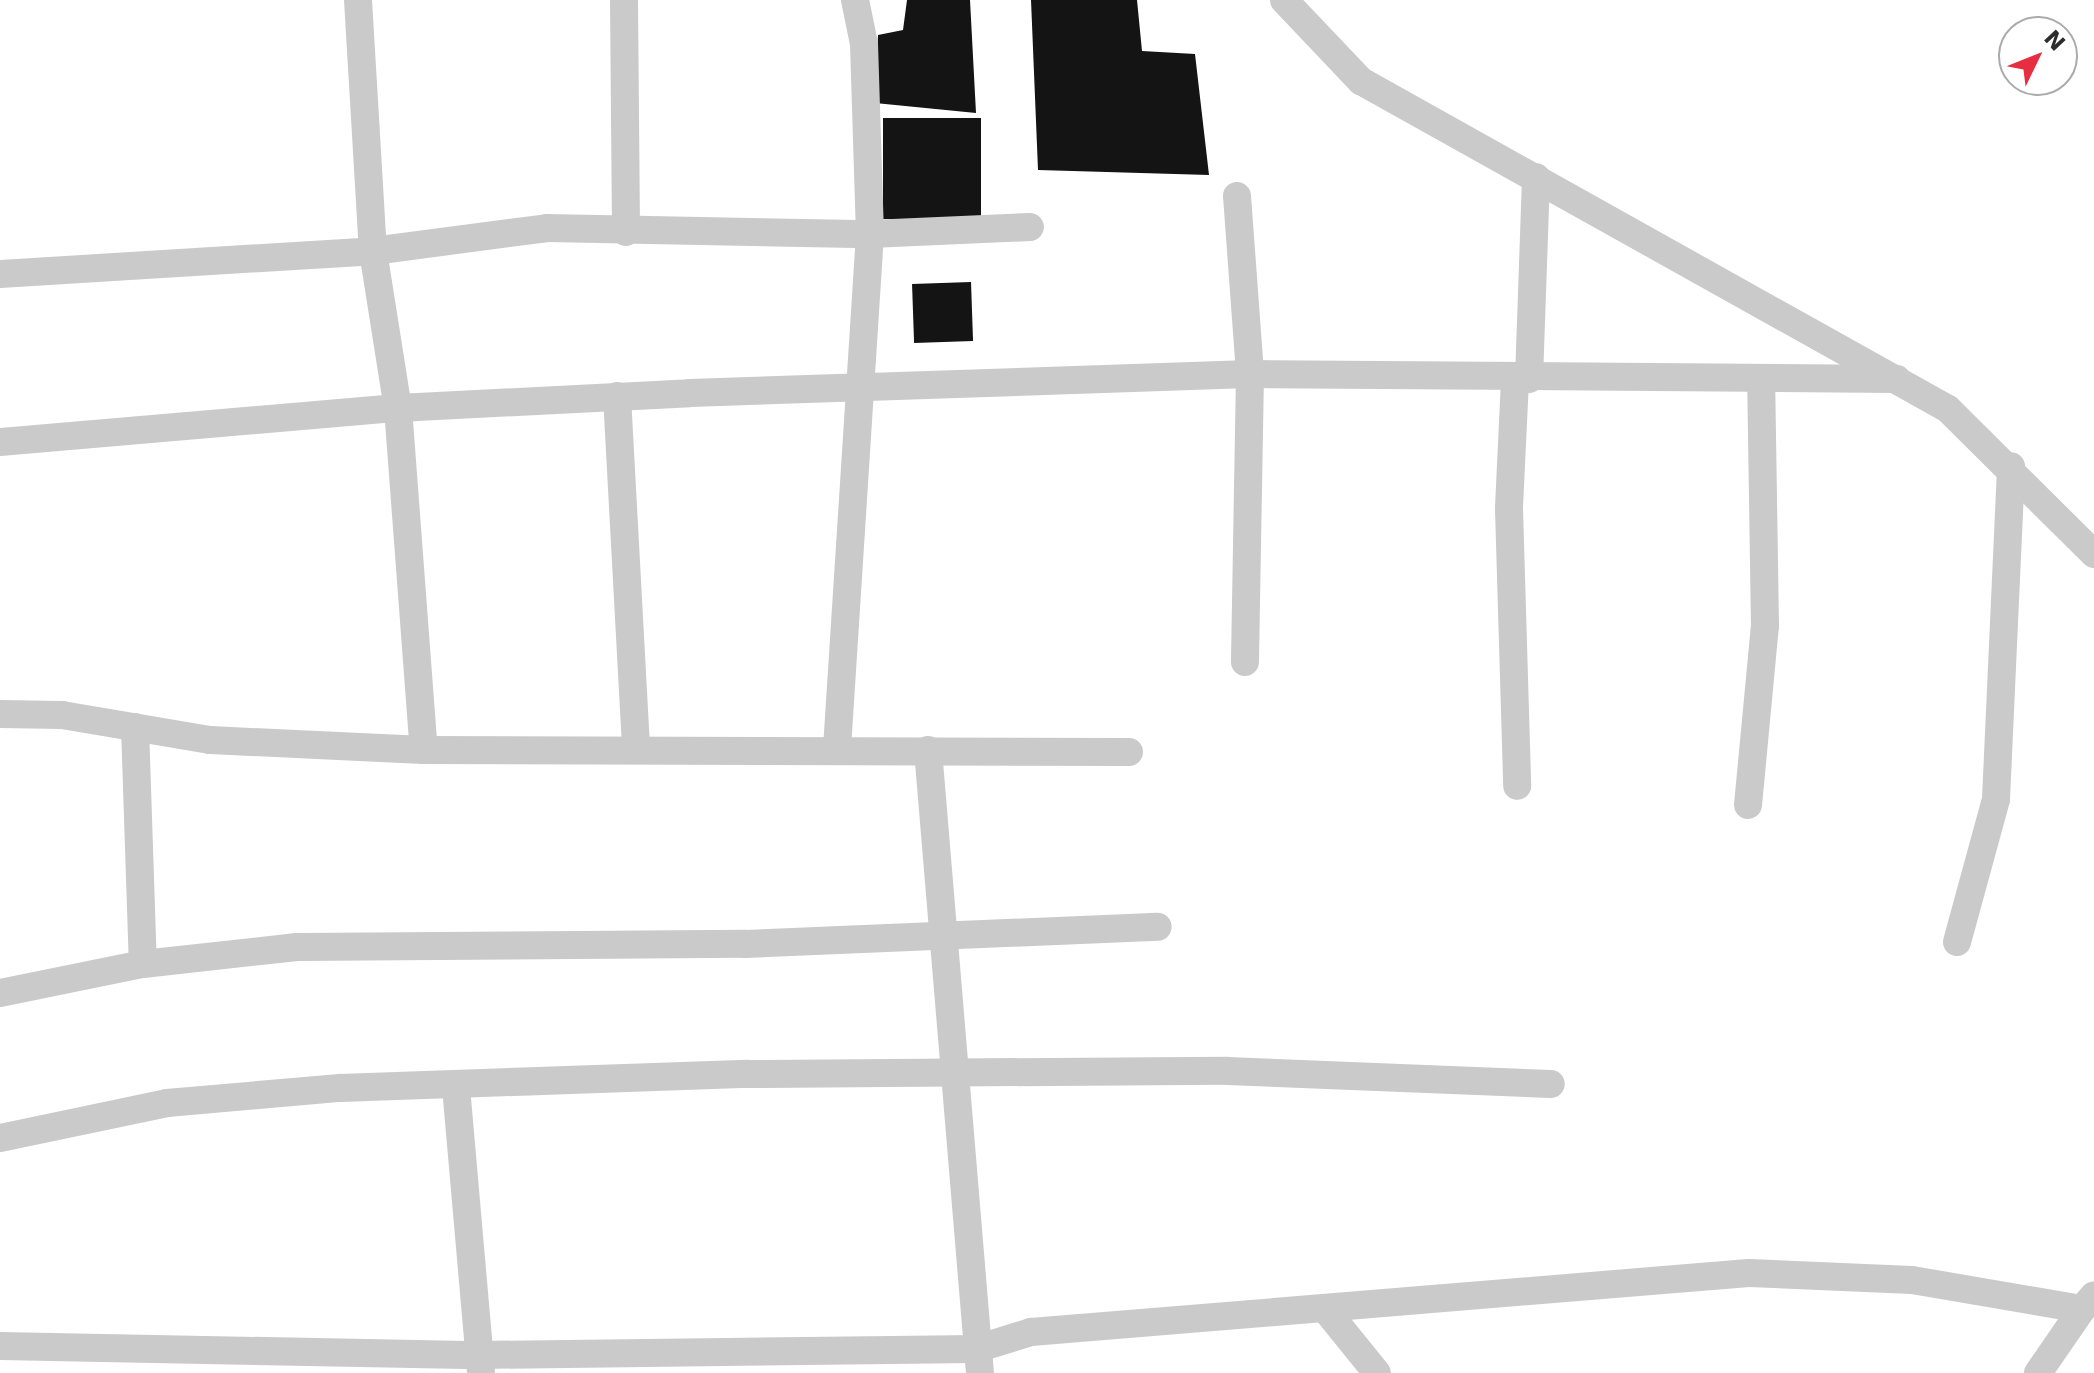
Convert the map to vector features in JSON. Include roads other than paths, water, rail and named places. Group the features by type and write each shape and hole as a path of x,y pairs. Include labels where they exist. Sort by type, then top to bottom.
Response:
{"street":[{"path":"358,0 373,251 398,408 424,750"},
{"path":"624,0 626,232"},
{"path":"837,748 855,388 870,234 864,44 855,0"},
{"path":"1284,0 1361,81 1948,409 2011,466 2094,554"},
{"path":"1517,786 1509,509 1522,380 1536,177"},
{"path":"1237,196 1250,374 1245,662"},
{"path":"0,274 373,251 547,228 626,232 870,234 1030,227"},
{"path":"0,442 398,408 617,396 1250,374 1522,380 1897,379"},
{"path":"1748,805 1765,626 1761,380"},
{"path":"617,396 636,748"},
{"path":"1957,942 1996,799 2011,466"},
{"path":"0,714 135,727 210,740 424,750 837,748 1129,752"},
{"path":"135,727 143,964"},
{"path":"928,750 951,1072 978,1361"},
{"path":"0,993 143,964 297,947 745,944 1158,927"},
{"path":"0,1138 167,1103 456,1087 951,1072 1227,1071 1551,1084"},
{"path":"456,1087 480,1364"},
{"path":"0,1346 480,1364 798,1345 978,1361 1031,1332 1831,1272 2088,1302 2038,1373"},
{"path":"1326,1310 1377,1373"}]}
